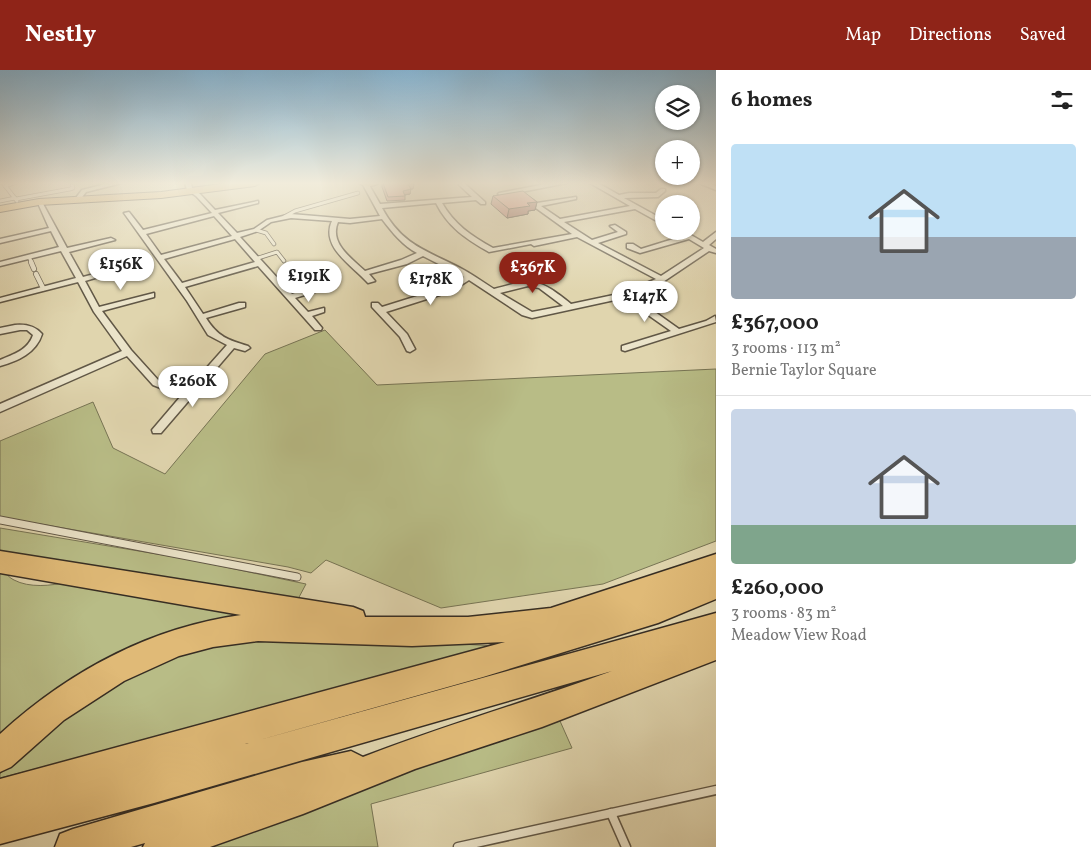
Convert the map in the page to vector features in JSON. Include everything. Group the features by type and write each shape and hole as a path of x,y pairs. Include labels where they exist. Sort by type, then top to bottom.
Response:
{"highway":[{"path":"0,562 330,616 402,632"},
{"path":"0,756 33,726 75,694 120,667 142,656 207,634 250,628 438,633 524,627 551,622 716,566"},
{"path":"612,602 716,580"},
{"path":"0,796 236,729 483,663 658,610 716,586"},
{"path":"0,827 154,786 716,627"},
{"path":"161,847 303,797 415,753 542,712 716,646"},
{"path":"73,847 302,778 415,753"}],"street":[{"path":"47,219 97,310 128,352 156,383 188,394"},
{"path":"132,219 191,301 211,333 232,345 244,348"},
{"path":"141,232 191,219"},
{"path":"220,219 318,328"},
{"path":"159,258 257,229 270,221 278,219"},
{"path":"329,219 350,221 365,219"},
{"path":"386,219 413,248 466,275 525,313 532,315 625,294 662,279 709,248 716,234"},
{"path":"447,219 462,233 492,250 578,235"},
{"path":"556,219 578,235 662,279"},
{"path":"559,221 568,219"},
{"path":"336,220 333,225 332,238 338,248 371,281"},
{"path":"592,242 624,233 613,226"},
{"path":"0,241 52,229"},
{"path":"613,236 640,251 679,240"},
{"path":"0,264 111,240"},
{"path":"694,240 709,248"},
{"path":"651,248 664,254"},
{"path":"365,273 404,262 423,253"},
{"path":"180,286 257,261"},
{"path":"0,300 142,263"},
{"path":"410,349 404,336 378,308 448,289 466,275"},
{"path":"494,292 531,282 541,284 569,307"},
{"path":"290,297 307,287 321,287"},
{"path":"625,294 678,332"},
{"path":"97,310 151,295"},
{"path":"202,318 242,305"},
{"path":"306,315 322,310"},
{"path":"625,348 709,323 715,319"},
{"path":"0,331 23,327 30,328 38,334 37,341 29,350 0,363"},
{"path":"156,430 232,345"},
{"path":"0,408 128,352"}],"lane":[{"path":"257,229 266,233 284,261"},
{"path":"257,261 278,252"},
{"path":"29,257 34,269"},
{"path":"36,274 43,288"},
{"path":"0,520 297,577"},
{"path":"458,847 716,790"},
{"path":"611,813 626,847"}],"green space":[{"path":"325,330 377,385 716,369 716,541 603,584 441,608 326,560 311,573 288,567 0,517 0,441 93,402 113,448 165,474 265,354"},
{"path":"0,528 187,559 306,584 297,601 0,559"},
{"path":"0,572 20,583 26,584 47,585 67,582 315,620 192,631 0,748"},
{"path":"296,634 494,646 278,707 0,778 0,774 32,742 81,698 163,653"},
{"path":"560,721 572,748 371,804 378,847 182,847 453,754"}]}
